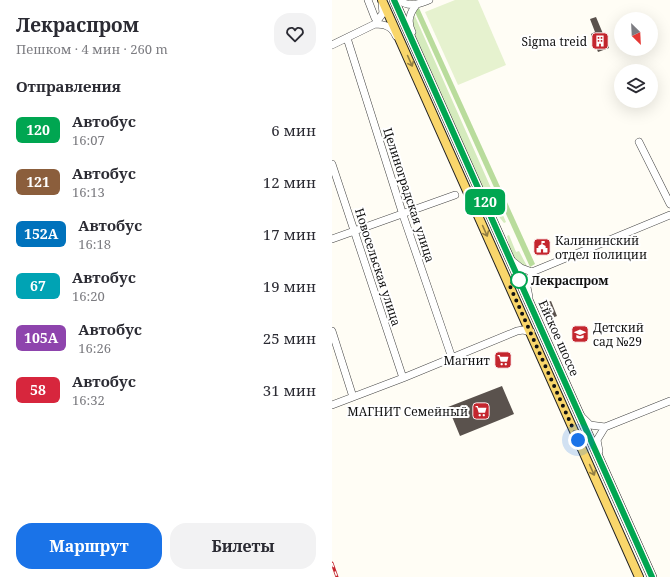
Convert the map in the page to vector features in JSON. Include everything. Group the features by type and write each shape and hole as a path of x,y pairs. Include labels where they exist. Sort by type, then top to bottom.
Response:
{"main road":[{"name":"Ейское шоссе","path":"381,0 531,332 639,577"},
{"name":"Ейское шоссе","path":"394,0 652,577"}],"street":[{"path":"368,0 375,21 386,26 399,38"},
{"path":"332,45 375,21 383,13 381,0"},
{"path":"399,0 403,4 416,5 429,0"},
{"path":"416,5 410,14 409,25 418,46 417,50"},
{"name":"Целиноградская улица","path":"347,38 403,214 452,358"},
{"path":"639,142 670,204"},
{"name":"Новосельская улица","path":"332,164 403,378"},
{"path":"332,239 455,195"},
{"path":"510,260 521,268 532,272 670,215"},
{"path":"532,272 528,282 527,292 534,308 534,313"},
{"path":"517,331 522,325 524,317"},
{"path":"332,405 403,378 517,331 523,330 531,332"},
{"path":"332,331 353,397"},
{"path":"579,414 590,425 605,427 670,401"},
{"path":"602,466 604,463 596,444 605,427"}],"green space":[{"path":"455,0 478,0 506,65 458,85 425,12"},
{"path":"419,8 535,264 530,267 415,12"},
{"path":"414,14 506,222 504,223 492,208 412,28"},
{"path":"509,235 516,252 519,251 528,268 515,259 507,236"}],"building":[{"name":"Sigma treid","path":"596,17 609,48 598,52 591,34 595,32 590,19"},
{"path":"551,301 557,316 552,318 545,303"},
{"name":"МАГНИТ Семейный","path":"502,386 514,414 460,436 448,407"}],"railway":[{"path":"332,563 337,577"}],"bus line":[{"name":"120","path":"394,0 652,577"}],"place":[{"name":"Sigma treid","path":"600,41"},
{"name":"Калининский отдел полиции","path":"542,247"},
{"name":"Лекраспром","path":"519,280"},
{"name":"Детский сад №29","path":"580,334"},
{"name":"Магнит","path":"503,360"},
{"name":"МАГНИТ Семейный","path":"481,411"}],"route":[{"path":"519,280 509,284 578,440"}]}
